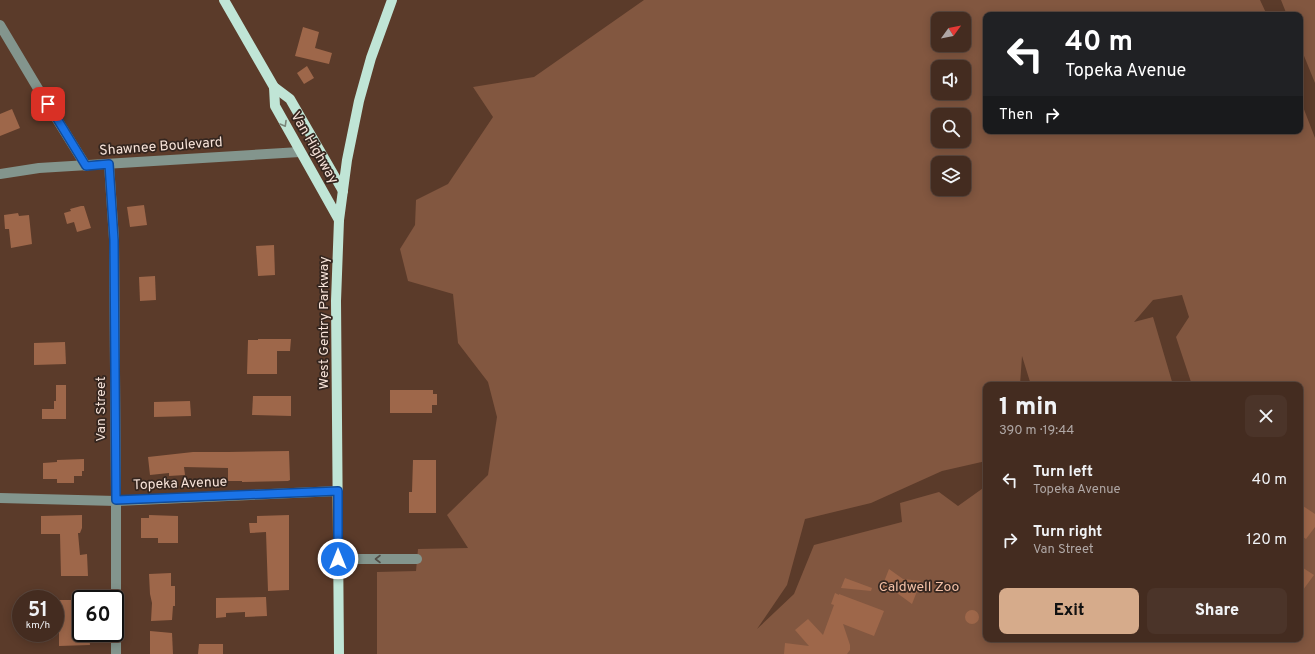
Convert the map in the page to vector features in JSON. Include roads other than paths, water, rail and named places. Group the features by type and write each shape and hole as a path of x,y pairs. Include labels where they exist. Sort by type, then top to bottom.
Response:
{"main road":[{"name":"Van Highway","path":"224,0 274,87 290,99 343,191"},
{"name":"West Gentry Parkway","path":"339,654 336,301 339,220 348,153 359,100 371,58 392,0"},
{"name":"Van Highway","path":"274,87 274,106 339,220"}],"street":[{"path":"0,25 86,166"},
{"name":"Shawnee Boulevard","path":"0,174 39,168 300,152"},
{"name":"Van Street","path":"109,164 114,240 116,654"},
{"name":"Topeka Avenue","path":"0,498 116,500 338,491"},
{"path":"338,559 417,559"}],"park label":[{"name":"Caldwell Zoo","path":"919,587"}]}
